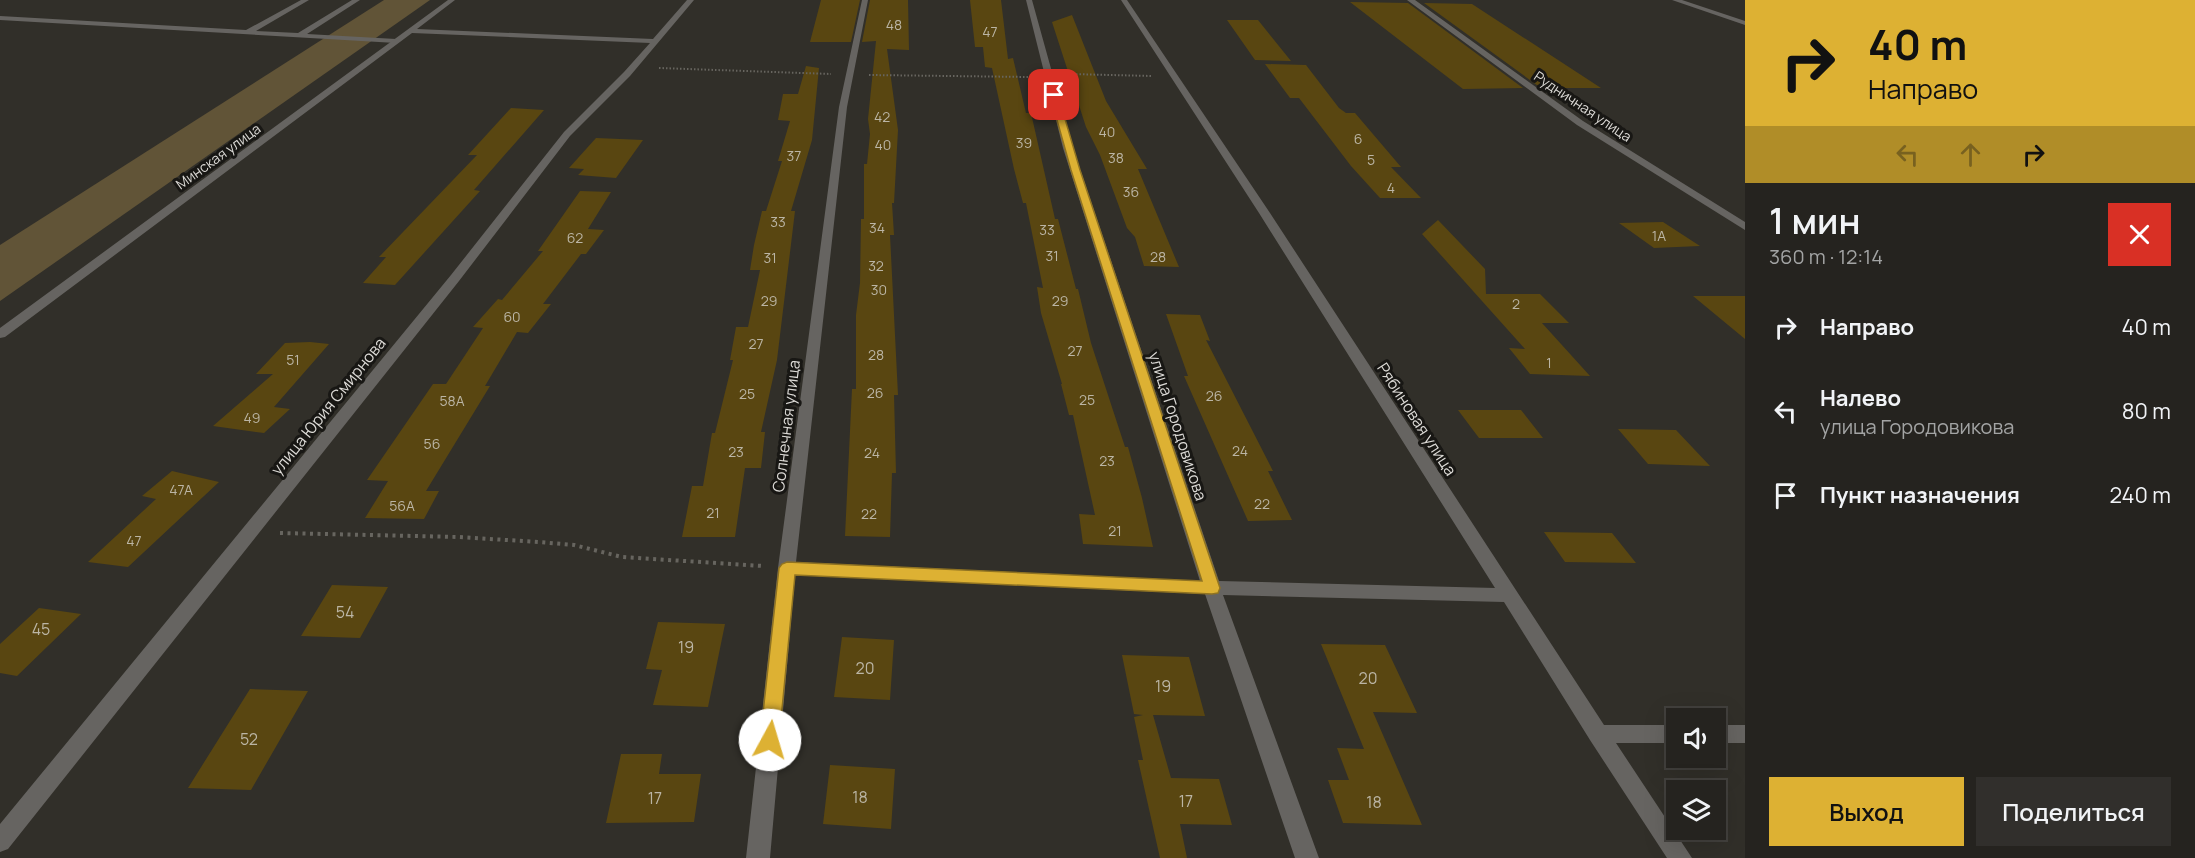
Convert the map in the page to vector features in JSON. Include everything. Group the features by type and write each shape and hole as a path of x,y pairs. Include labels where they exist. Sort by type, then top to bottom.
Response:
{"street":[{"path":"246,33 306,0"},
{"path":"298,36 357,0"},
{"name":"Минская улица","path":"0,334 452,0"},
{"name":"улица Юрия Смирнова","path":"0,841 455,278 567,134 627,74 691,0"},
{"name":"Солнечная улица","path":"758,858 787,568 841,119 865,0"},
{"name":"улица Городовикова","path":"1029,0 1068,148 1212,588 1307,858"},
{"name":"Рябиновая улица","path":"1124,0 1176,77 1597,734 1680,858"},
{"name":"Рудничная улица","path":"1410,0 1580,123 1745,227"},
{"path":"1674,0 1745,23"},
{"path":"0,18 396,40"},
{"path":"410,31 655,41"},
{"path":"787,568 1212,588 1508,595"},
{"path":"1597,734 1666,734"},
{"path":"1726,734 1745,734"}],"path":[{"path":"649,68 849,75 1049,77 1067,74 1176,77"},
{"path":"249,533 458,537 539,542 574,545 622,557 787,568"}],"shaded area":[{"path":"384,0 430,0 0,301 0,245"}],"building":[{"path":"821,0 860,0 851,42 810,42"},
{"path":"870,0 908,0 909,50 887,49 898,130 894,203 892,203 894,235 890,235 898,395 894,395 896,473 892,473 890,537 845,536 852,389 856,389 856,315 860,283 861,219 864,219 864,164 867,164 870,134 868,119 876,41 862,42"},
{"path":"970,0 1001,0 1008,59 1013,58 1026,113 1031,113 1055,219 1058,219 1091,343 1125,447 1128,447 1153,547 1083,544 1079,514 1095,515 1073,415 1069,415 1041,313 1037,287 1043,288 1026,203 1023,203 1014,169 992,68 985,67 983,47 975,47"},
{"path":"1350,2 1408,3 1523,88 1463,89"},
{"path":"1424,3 1472,4 1601,88 1541,88"},
{"path":"1072,15 1106,101 1147,169 1138,169 1179,267 1144,266 1135,237 1127,228 1100,155 1086,127 1052,22"},
{"path":"1227,20 1258,20 1291,61 1255,60"},
{"path":"1265,64 1306,65 1339,108 1346,113 1355,113 1401,167 1391,167 1421,198 1380,198 1351,166 1299,98 1290,98"},
{"path":"806,66 819,68 812,140 791,211 795,211 777,360 761,432 765,432 761,468 745,468 735,537 682,537 692,486 703,486 712,433 715,433 733,360 730,360 736,327 748,327 760,270 750,270 754,245 762,211 766,211 782,161 778,161 790,121 778,120 783,94 798,94"},
{"path":"511,108 544,110 474,190 480,191 395,285 363,283 386,257 379,257 477,155 468,155"},
{"path":"596,138 643,140 616,178 578,175 584,169 569,168"},
{"path":"580,191 611,192 588,229 604,230 586,254 581,254 543,304 551,304 528,333 517,332 485,386 490,386 426,491 439,491 424,519 365,518 388,481 367,480 433,384 446,384 483,328 473,327 498,299 502,300 543,251 538,251"},
{"path":"1438,220 1485,269 1486,294 1540,294 1569,323 1542,323 1590,376 1530,374 1509,348 1525,349 1422,234"},
{"path":"1663,222 1700,246 1654,248 1619,223"},
{"path":"1693,296 1745,296 1745,339"},
{"path":"1166,314 1200,315 1210,341 1206,340 1273,471 1268,471 1292,520 1248,521 1184,376 1188,376"},
{"path":"285,343 329,344 274,407 290,409 264,433 213,426 273,374 256,374"},
{"path":"1458,410 1521,410 1543,438 1479,438"},
{"path":"1618,429 1676,430 1710,466 1648,464"},
{"path":"172,471 219,482 128,567 88,562 156,499 142,496"},
{"path":"1544,532 1612,533 1636,563 1565,562"},
{"path":"332,585 388,587 360,638 301,636"},
{"path":"39,608 81,614 17,676 0,673 0,644"},
{"path":"658,622 725,624 708,707 653,705 662,670 646,669"},
{"path":"842,637 894,640 890,700 834,697"},
{"path":"1321,644 1385,645 1417,713 1373,712 1422,825 1343,823 1328,780 1349,780 1337,748 1364,749"},
{"path":"1122,655 1189,657 1205,716 1153,715 1171,778 1219,779 1232,825 1180,824 1187,858 1160,858 1138,760 1143,760 1134,717 1143,715 1134,714"},
{"path":"250,689 308,691 251,790 188,788"},
{"path":"621,754 662,754 659,774 701,774 694,822 606,823"},
{"path":"830,765 895,769 891,829 823,824"}],"route":[{"path":"770,740 787,568 1212,588 1068,148 1054,95"}]}
